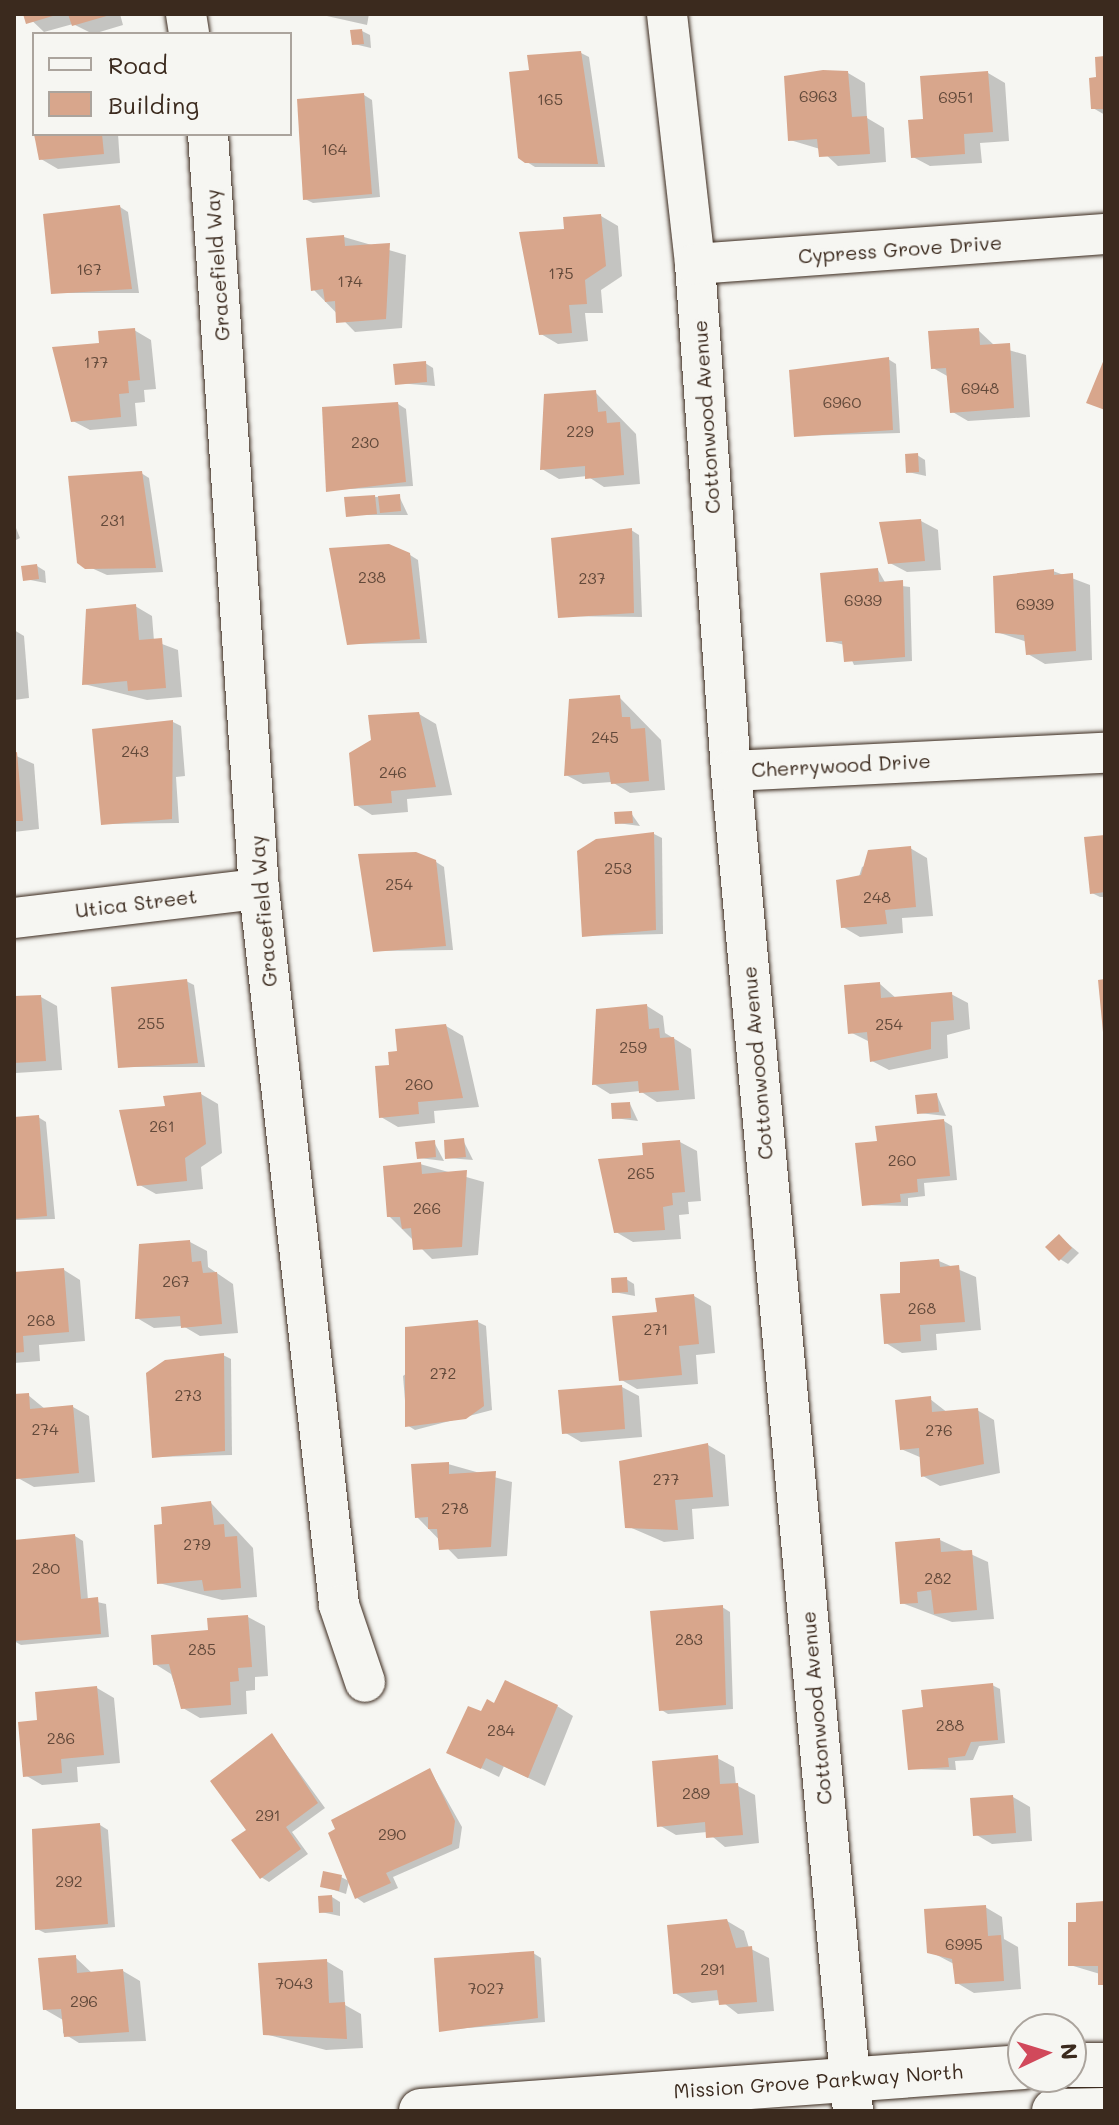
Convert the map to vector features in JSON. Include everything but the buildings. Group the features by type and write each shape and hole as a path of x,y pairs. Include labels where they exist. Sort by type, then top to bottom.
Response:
{"street":[{"name":"Cottonwood Avenue","path":"667,14 695,264 731,771 852,2096"},
{"name":"Gracefield Way","path":"208,136 259,889 339,1605 365,1682"},
{"name":"Cypress Grove Drive","path":"695,264 1105,234"},
{"name":"Cherrywood Drive","path":"731,771 1105,753"},
{"name":"Utica Street","path":"14,918 259,889"},
{"name":"Mission Grove Parkway North","path":"421,2111 852,2096 1007,2070"},
{"path":"1054,2111 1105,2110"}]}
